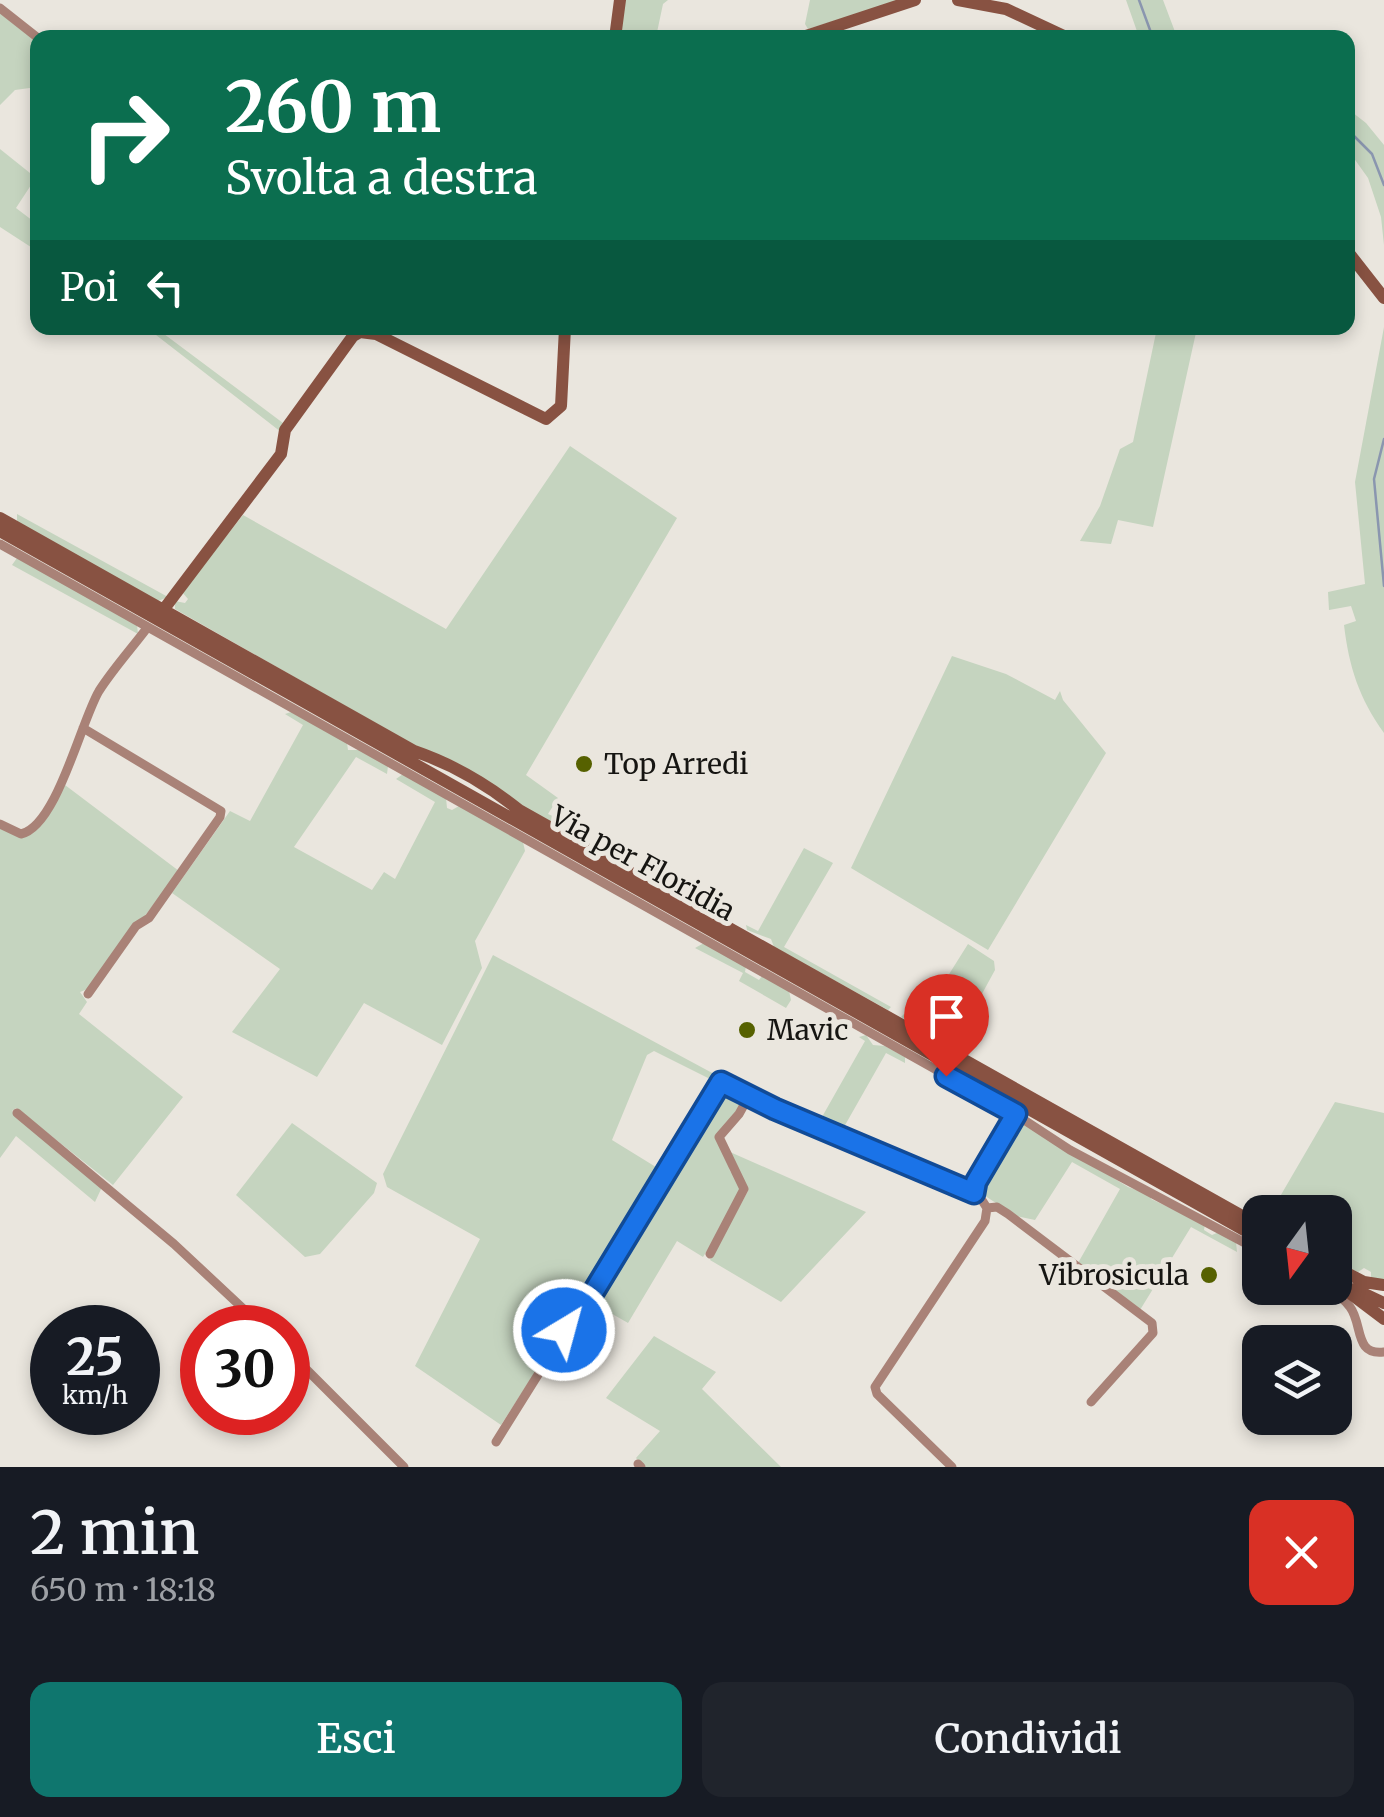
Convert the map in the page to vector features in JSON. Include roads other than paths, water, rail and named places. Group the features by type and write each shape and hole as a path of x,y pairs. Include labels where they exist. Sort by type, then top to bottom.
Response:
{"street":[{"path":"616,30 620,0"},
{"path":"824,30 915,0"},
{"path":"958,0 1006,9 1051,30"},
{"path":"0,8 30,32"},
{"path":"1355,261 1384,298"},
{"path":"164,609 281,454 285,430 355,335"},
{"path":"378,335 546,419 561,406 565,335"},
{"path":"0,518 414,751 438,759 520,810 1242,1216"},
{"name":"Via per Floridia","path":"0,531 1242,1228"},
{"path":"0,544 1016,1114 1130,1184 1152,1190 1242,1241"},
{"path":"0,824 22,834 35,827 61,784 102,687 147,628"},
{"path":"83,728 221,811 220,818 149,918 136,926 88,994"},
{"path":"496,1442 721,1082 974,1193 987,1208"},
{"path":"710,1254 744,1189 719,1136 749,1096"},
{"path":"16,1113 120,1198 239,1305"},
{"path":"974,1193 976,1182 1016,1114"},
{"path":"987,1208 996,1207 1008,1214 1152,1322 1153,1333 1092,1402"},
{"path":"952,1467 877,1394 875,1387 970,1245 985,1220 987,1208"},
{"path":"1352,1276 1384,1285"},
{"path":"1352,1289 1384,1303"},
{"path":"1352,1294 1384,1319"},
{"path":"1346,1305 1352,1310 1364,1347 1372,1353 1384,1352"},
{"path":"310,1373 404,1467"}],"waterway":[{"path":"1139,0 1150,30"},
{"path":"1355,137 1372,154 1384,185"},
{"path":"1384,439 1374,479 1384,586"}],"place":[{"name":"Top Arredi","path":"584,764"},
{"name":"Mavic","path":"747,1030"},
{"name":"Vibrosicula","path":"1209,1275"}]}
